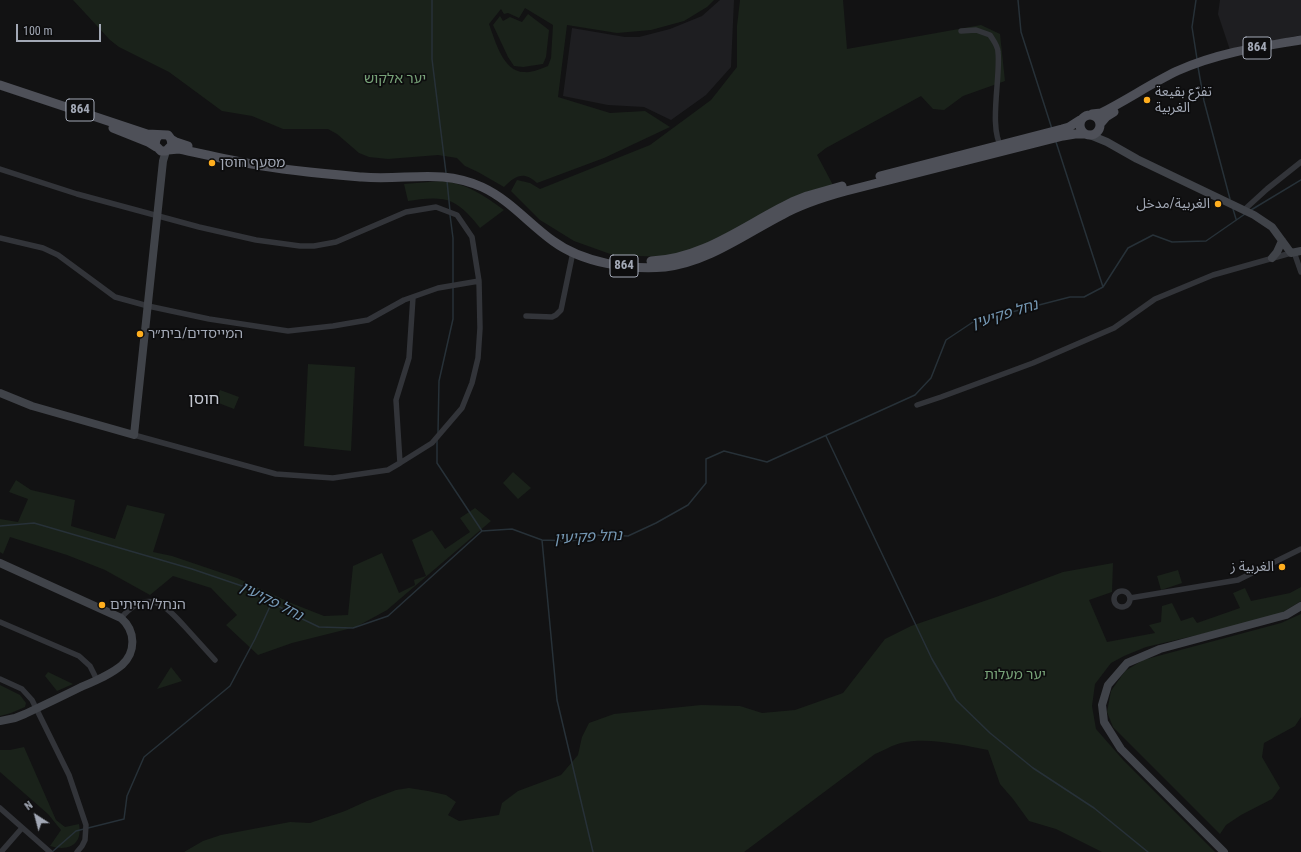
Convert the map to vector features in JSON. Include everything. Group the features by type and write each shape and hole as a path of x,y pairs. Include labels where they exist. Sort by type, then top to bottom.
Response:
{"main road":[{"name":"864","path":"1092,114 1101,113 1154,82 1213,57 1301,40"},
{"name":"864","path":"1100,125 1110,114 1213,57"},
{"name":"864","path":"0,85 147,134 160,135"},
{"name":"864","path":"0,90 89,118 162,149 179,149 255,165 360,177 384,178 430,175 461,179 482,187 499,196 515,207 552,240 573,252 594,260 625,266 665,267 687,263 718,250 783,214 817,200 846,191 1062,136 1087,134"},
{"path":"1092,114 1098,118 1100,125 1096,133 1087,134 1080,127 1080,120 1085,115 1092,114"},
{"name":"864","path":"171,139 185,145 265,162 372,173 431,170 461,174 480,181 512,198 549,232 573,247 604,257 643,262 668,260 702,250 781,208 820,192 1062,129 1073,125 1080,120"},
{"path":"165,134 171,139 172,145 162,149 155,142 160,135 165,134"}],"street":[{"path":"961,31 976,30 990,35 998,50 996,125 1000,145 1004,149 1012,149"},
{"path":"1100,125 1102,135 1107,142"},
{"path":"1087,134 1107,142 1137,159 1244,210 1272,227 1283,241 1297,252 1301,272"},
{"path":"134,435 163,161 162,149"},
{"path":"1244,210 1267,188 1301,162"},
{"path":"0,169 77,194 199,227 256,240 300,246 314,246 336,242 406,212 436,207 457,215 472,237 480,281 480,328 478,358 472,383 462,408 432,443 388,470 333,478 276,474 32,406 0,393"},
{"path":"0,238 43,248 58,255 115,297 148,306 209,319 288,331 368,320 404,300 438,288 480,281"},
{"path":"1272,258 1283,241"},
{"path":"526,316 552,317 561,310 573,252"},
{"path":"917,405 941,398 1033,363 1114,328 1155,300 1213,275 1297,252"},
{"path":"400,463 396,400 408,358 413,297"},
{"path":"1130,598 1238,580 1301,549"},
{"path":"0,563 121,618 127,624 131,632 133,645 130,653 121,665 97,680 37,709 15,718 0,721"},
{"path":"121,618 128,611 139,604 152,602 160,604 170,611 215,660"},
{"path":"1224,852 1121,749 1104,722 1102,705 1108,685 1127,663 1160,649 1286,615 1301,606"},
{"path":"0,622 79,656 90,666 97,680"},
{"path":"0,679 17,686 26,692 37,709 68,775 86,825 85,840 77,852"},
{"path":"0,808 50,852"},
{"path":"1,852 22,828"}],"shaded area":[{"path":"720,0 734,0 731,67 706,95 671,120 644,107 608,105 563,96 572,28 625,37 639,37 670,29 702,16"},
{"path":"1220,0 1301,0 1301,35 1230,50 1218,14"}],"green space":[{"name":"יער אלקוש","path":"73,0 714,0 707,7 684,21 651,30 617,33 567,25 558,97 610,113 645,111 670,127 604,158 537,183 528,177 520,176 516,177 504,187 465,166 457,158 438,155 388,159 369,157 359,153 337,134 328,129 283,129 252,116 222,111 169,72 119,47 110,40","holes":["525,8 553,25 551,58 548,66 527,72 517,71 505,61 497,46 489,24 501,9 504,14 508,13 519,18"]},
{"path":"740,0 843,0 847,49 981,25 1000,34 1005,81 963,96 944,110 933,109 921,96 826,148 817,155 833,185 695,250 665,257 613,255 574,241 540,220 511,191 517,180 530,183 540,189 650,145 711,100 737,67 737,26"},
{"path":"528,14 549,30 546,57 543,64 523,67 514,66 508,57 493,25 500,16 503,21 510,17 522,22"},
{"path":"442,181 451,182 475,191 504,210 480,228 464,210 447,200 430,198 408,201 404,184"},
{"path":"308,364 355,367 351,451 304,446"},
{"path":"220,390 239,397 234,409 216,402"},
{"path":"513,472 531,488 518,499 503,483"},
{"path":"16,480 31,490 75,500 71,526 115,539 127,505 165,514 153,552 172,556 237,578 291,603 324,616 348,615 353,566 382,553 399,593 415,585 414,580 426,576 412,540 432,530 445,549 470,532 460,518 475,508 491,521 387,610 356,627 292,643 258,655 226,625 237,615 211,588 173,576 150,595 105,570 67,555 10,537 3,554 0,552 0,519 18,522 28,499 9,492"},
{"name":"יער מעלות","path":"1113,563 1112,592 1089,600 1107,642 1155,633 1149,625 1161,622 1162,606 1172,603 1181,621 1193,617 1197,623 1240,608 1233,593 1245,588 1251,601 1290,593 1301,587 1301,601 1280,614 1262,620 1146,647 1111,663 1095,684 1092,706 1096,729 1124,761 1215,852 1102,852 1056,829 1029,821 1000,784 988,750 944,742 911,741 898,744 875,754 744,852 184,852 203,841 221,835 290,822 310,823 345,811 396,790 409,788 446,795 456,802 448,815 459,821 499,815 502,803 518,791 561,775 578,755 582,737 589,723 614,714 701,705 740,706 762,713 795,710 843,693 885,639 911,626 1063,572"},
{"path":"1178,570 1182,583 1161,590 1157,576"},
{"path":"1301,614 1301,717 1295,726 1264,743 1262,757 1280,788 1272,799 1241,815 1226,825 1220,834 1113,727 1107,712 1111,691 1125,671 1143,660 1281,623"},
{"path":"171,667 182,681 157,689"},
{"path":"48,672 73,684 57,691 45,676"},
{"path":"0,685 20,695 26,703 25,707 0,716"},
{"path":"24,747 56,820 65,827 79,824 79,837 73,845 69,847 57,848 50,846 61,830 48,814 0,772 0,750 10,750"}],"waterway":[{"path":"432,0 432,59 446,173"},
{"path":"1018,0 1021,32 1052,129"},
{"path":"1196,0 1192,27 1197,59"},
{"path":"1198,67 1204,101 1230,199"},
{"path":"1056,142 1103,287"},
{"name":"נחל פקיעין","path":"1251,210 1301,180"},
{"path":"447,181 450,211"},
{"path":"1233,209 1236,219"},
{"name":"נחל פקיעין","path":"0,526 34,523 192,569 245,587 292,614 319,627 353,628 388,616 482,531 512,529 542,540 571,541 599,535 628,536 656,523 688,505 706,483 706,459 724,451 767,462 915,395 931,378 946,340 973,322 1070,297 1084,297 1103,287 1128,248 1153,235 1172,242 1206,241 1245,214"},
{"path":"450,215 453,238 453,283"},
{"path":"438,433 439,381 453,319 453,287"},
{"path":"826,436 932,659 956,700 990,733 1033,768 1094,808 1148,852"},
{"path":"437,439 437,463 482,531"},
{"path":"542,540 557,700 593,852"},
{"path":"88,828 124,819 127,796 144,757 230,686 255,639 272,602"},
{"path":"52,852 76,831 84,829"}],"place":[{"name":"تفرّع بقيعة الغربية","path":"1147,100"},
{"name":"מסעף חוסן","path":"212,163"},
{"name":"الغربية/مدخل","path":"1218,204"},
{"name":"המייסדים/בית״ר","path":"140,334"},
{"name":"الغربية ز","path":"1282,567"},
{"name":"הנחל/הזיתים","path":"102,605"}],"district":[{"name":"חוסן","path":"204,400"}]}
